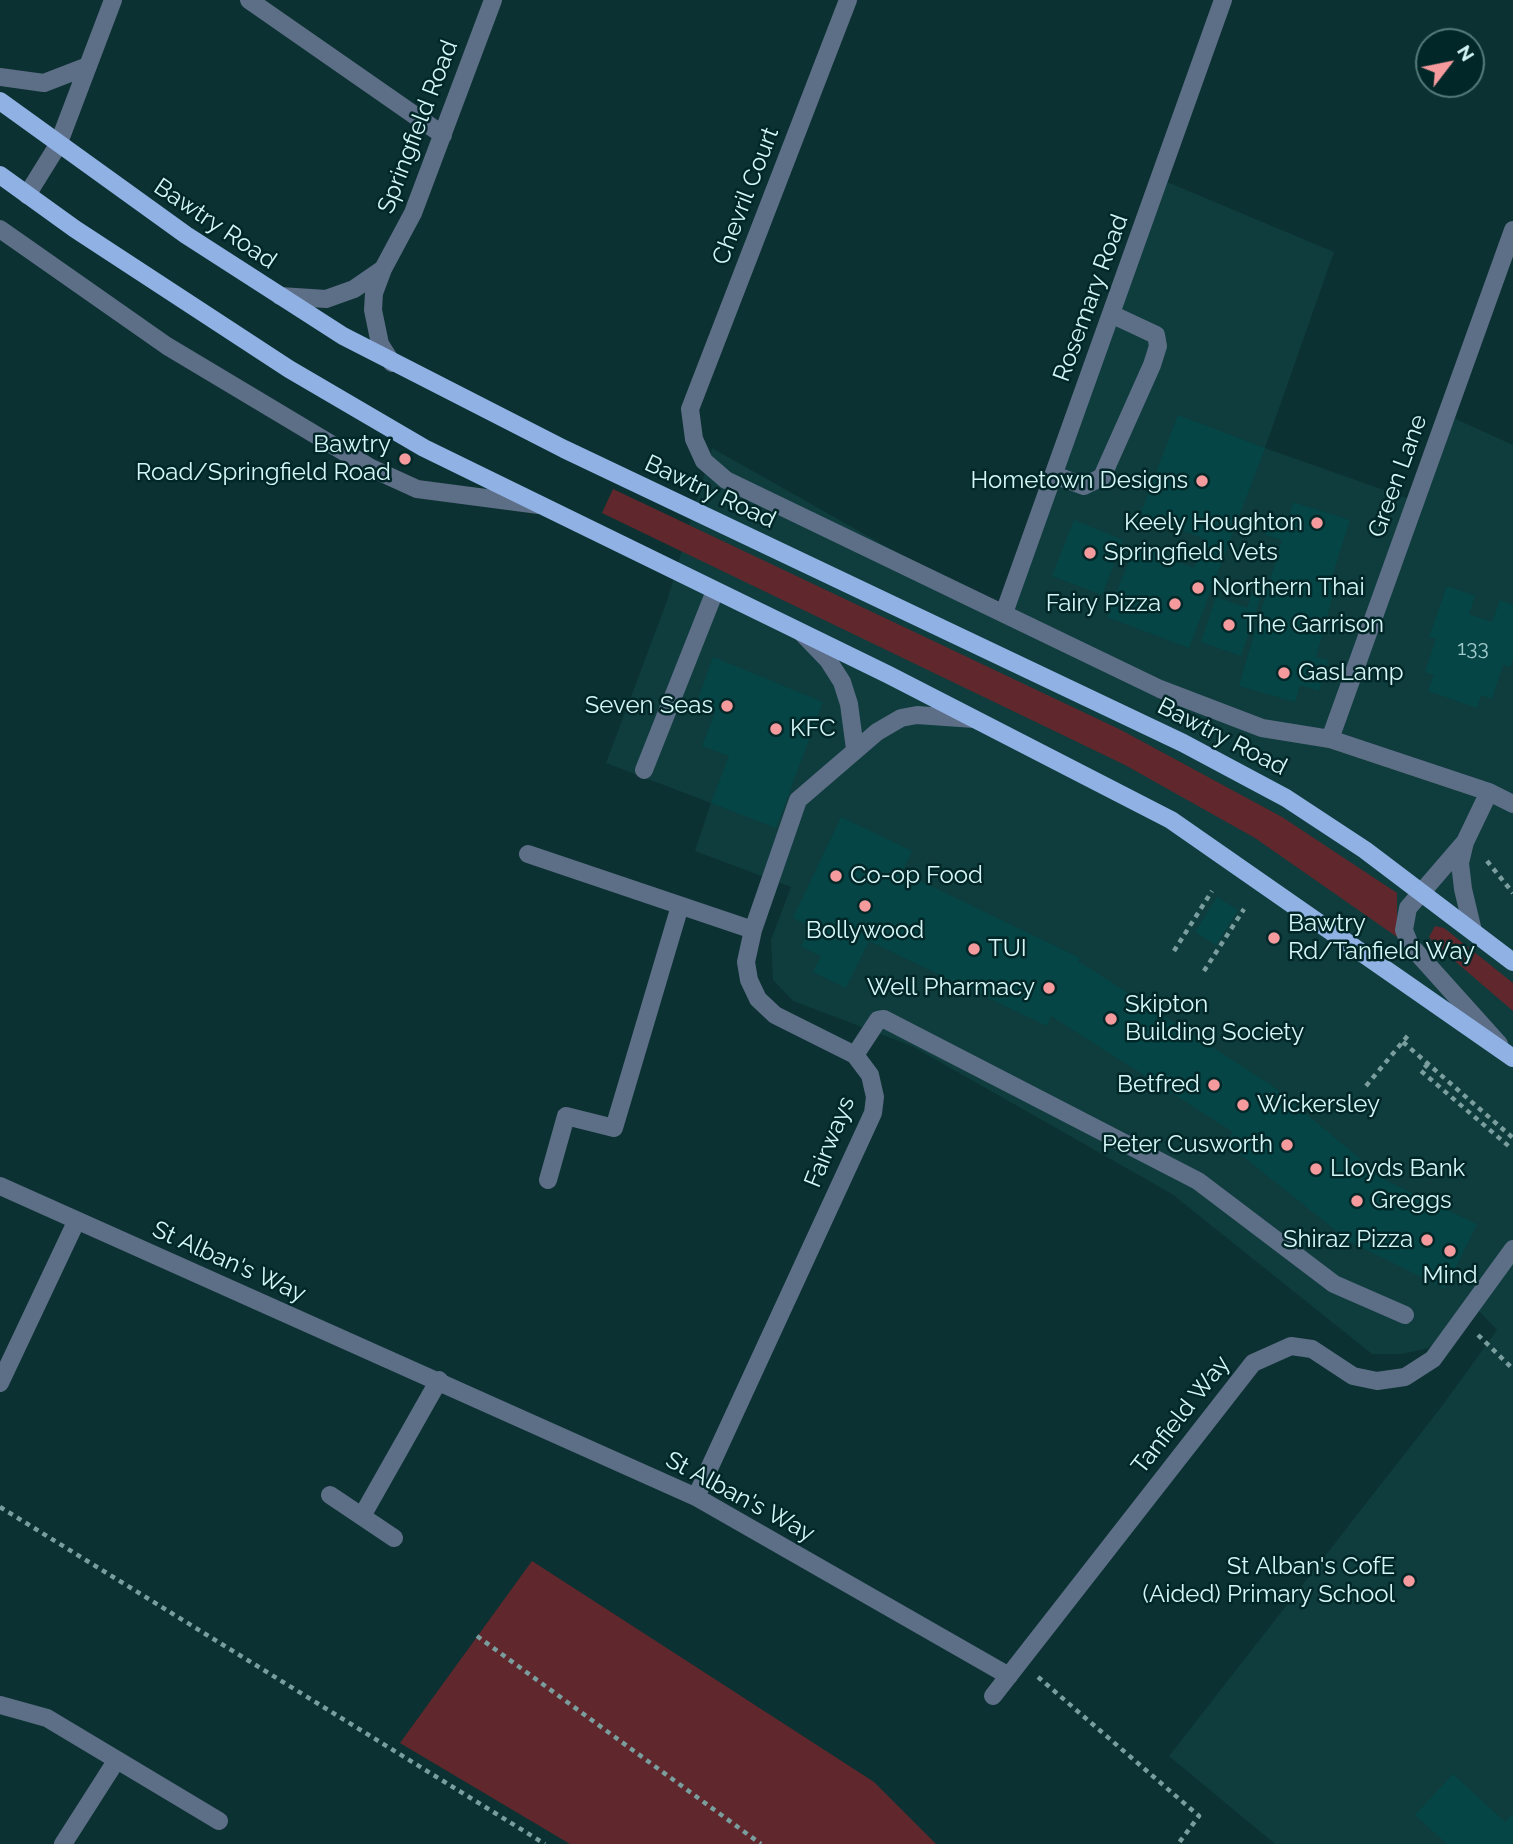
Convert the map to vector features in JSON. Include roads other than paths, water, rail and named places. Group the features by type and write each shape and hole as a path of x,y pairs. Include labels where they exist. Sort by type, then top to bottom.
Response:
{"main road":[{"name":"Bawtry Road","path":"0,101 186,235 280,296 392,363 564,449 1183,743 1286,798 1420,891 1513,962"},
{"path":"0,175 289,369 424,448 976,719 1171,820 1510,1055"}],"street":[{"path":"27,195 58,145 113,0"},
{"path":"249,0 443,135"},
{"name":"Springfield Road","path":"392,363 380,344 373,310 374,293 383,269 413,213 493,0"},
{"name":"Chevril Court","path":"690,410 848,0"},
{"name":"Rosemary Road","path":"1004,613 1223,0"},
{"path":"0,77 44,83 88,66"},
{"path":"0,229 167,346 371,468 417,489 539,505"},
{"name":"Green Lane","path":"1330,739 1513,230"},
{"name":"Springfield Road","path":"280,296 326,299 354,289 383,269"},
{"path":"1054,475 1084,485 1102,477 1152,365 1158,346 1156,335 1111,314"},
{"name":"Bawtry Road","path":"690,410 694,439 704,461 726,480 1160,688 1262,729 1330,739 1489,792 1513,804"},
{"path":"644,770 715,591"},
{"path":"802,633 828,660 842,682 849,704 855,749"},
{"path":"976,719 917,715 901,718 855,749 845,761 798,800 753,930 746,962 749,981 758,999 775,1015 855,1055 878,1020 884,1019 1198,1181 1334,1284 1405,1315"},
{"path":"1473,931 1462,889 1460,863 1465,842 1489,792"},
{"path":"1465,842 1420,891 1405,918 1404,930 1410,945 1510,1055"},
{"path":"528,854 753,930"},
{"path":"548,1180 566,1116 614,1128 680,906"},
{"name":"Fairways","path":"696,1497 873,1113 875,1097 870,1075 855,1055"},
{"name":"St Alban's Way","path":"0,1186 696,1497 1014,1669"},
{"path":"0,1383 76,1222"},
{"name":"Tanfield Way","path":"993,1696 1253,1363 1291,1346 1312,1349 1353,1376 1377,1381 1405,1377 1433,1359 1513,1249"},
{"path":"362,1516 439,1380"},
{"path":"330,1495 394,1538"},
{"path":"0,1705 47,1718 219,1821"},
{"path":"63,1844 116,1761"}],"place":[{"name":"Bawtry Road/Springfield Road","path":"405,459"},
{"name":"Hometown Designs","path":"1202,481"},
{"name":"Keely Houghton","path":"1317,523"},
{"name":"Springfield Vets","path":"1090,553"},
{"name":"Northern Thai","path":"1198,588"},
{"name":"Fairy Pizza","path":"1175,604"},
{"name":"The Garrison","path":"1229,625"},
{"name":"GasLamp","path":"1284,673"},
{"name":"Seven Seas","path":"727,706"},
{"name":"KFC","path":"776,729"},
{"name":"Co-op Food","path":"836,876"},
{"name":"Bollywood","path":"865,906"},
{"name":"Bawtry Rd/Tanfield Way","path":"1274,938"},
{"name":"TUI","path":"974,949"},
{"name":"Well Pharmacy","path":"1049,988"},
{"name":"Skipton Building Society","path":"1111,1019"},
{"name":"Betfred","path":"1214,1085"},
{"name":"Wickersley","path":"1243,1105"},
{"name":"Peter Cusworth","path":"1287,1145"},
{"name":"Lloyds Bank","path":"1316,1169"},
{"name":"Greggs","path":"1357,1201"},
{"name":"Shiraz Pizza","path":"1427,1240"},
{"name":"Mind","path":"1450,1251"},
{"name":"St Alban's CofE (Aided) Primary School","path":"1409,1581"}]}
